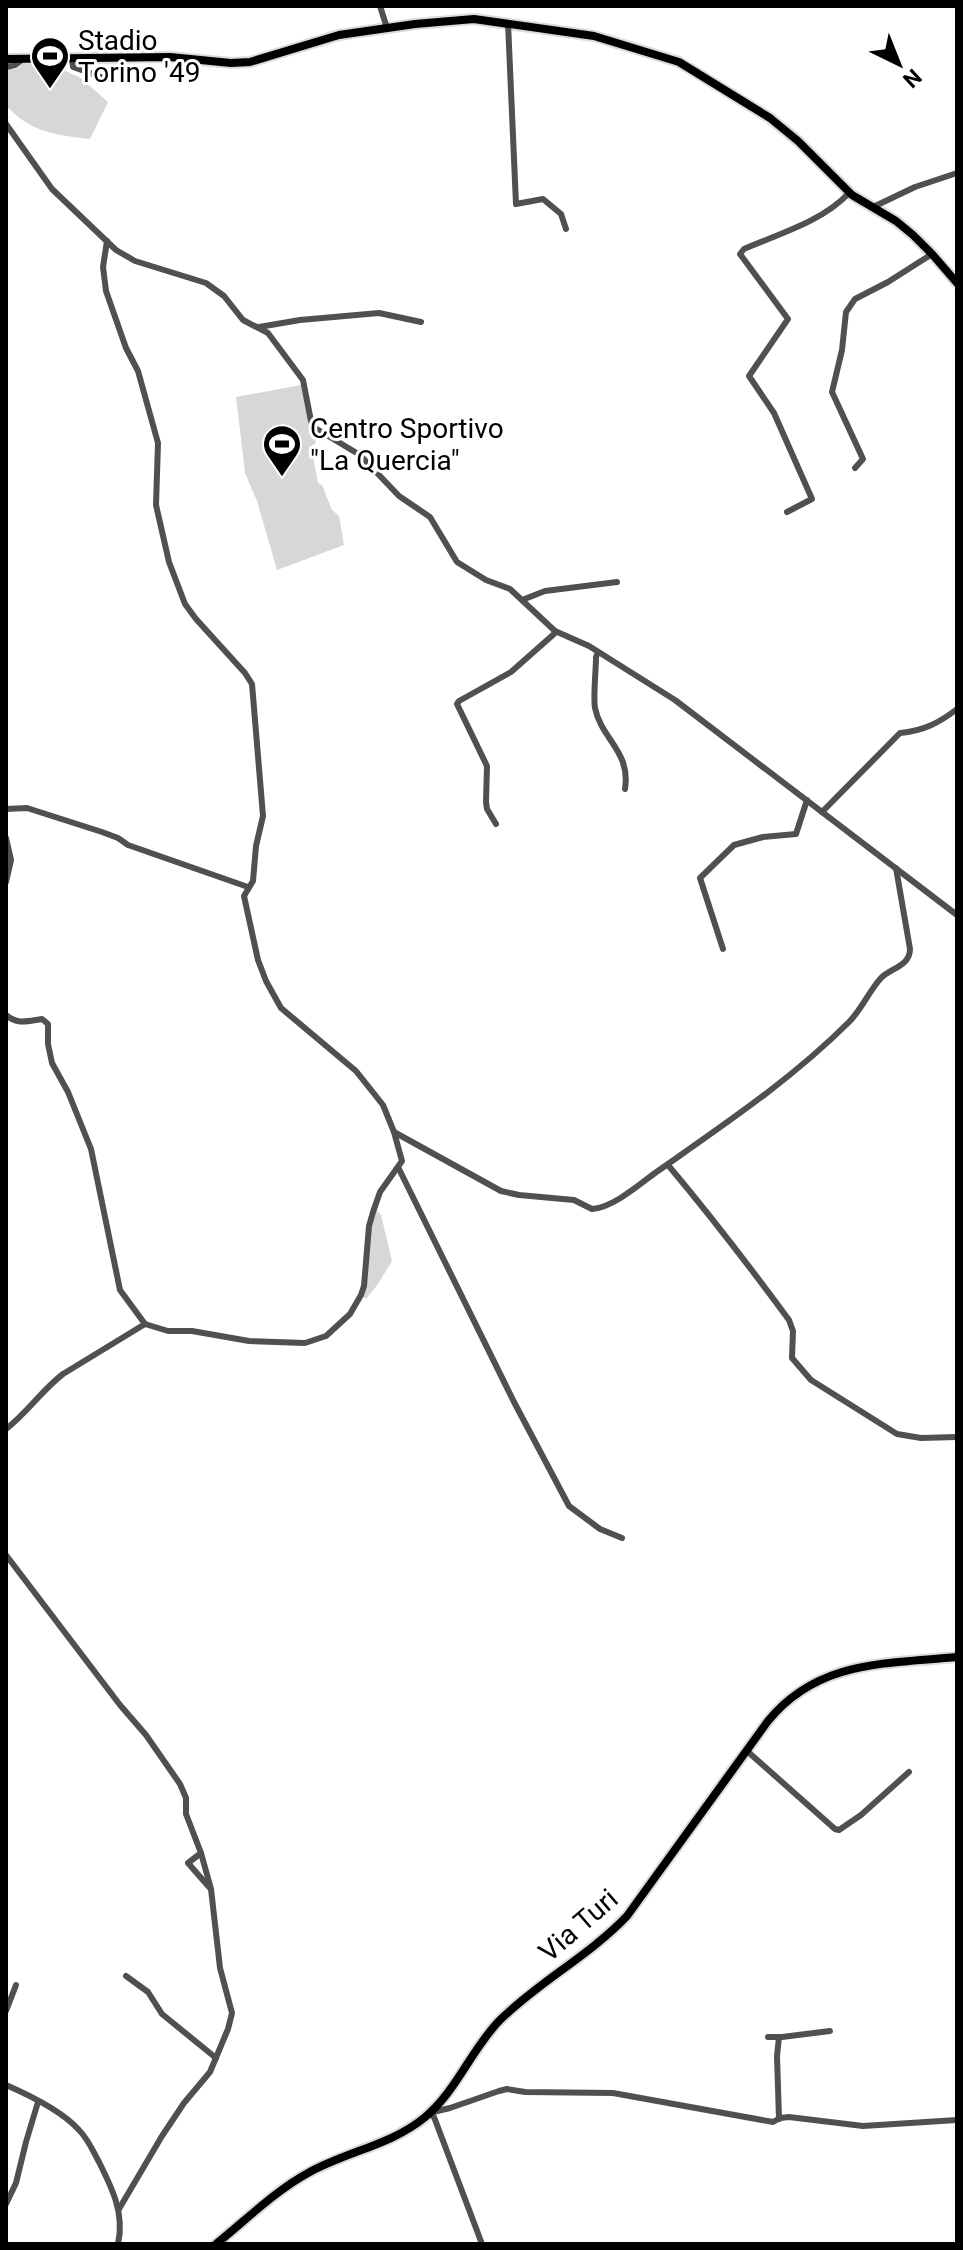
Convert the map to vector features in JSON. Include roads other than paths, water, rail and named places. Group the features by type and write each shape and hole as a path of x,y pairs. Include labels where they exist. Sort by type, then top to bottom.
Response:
{"main road":[{"path":"6,59 170,57 250,62 339,35 474,19 594,36 691,68 782,126 849,193 904,228 957,283"},
{"name":"Via Turi","path":"221,2242 301,2177 395,2135 429,2113 501,2019 610,1933 627,1916 747,1751 782,1706 801,1689 819,1679 858,1667 957,1657"}],"street":[{"path":"380,6 387,28"},
{"path":"508,23 516,204 543,199 561,214 566,229"},
{"path":"6,67 23,59"},
{"path":"72,59 73,67 104,78"},
{"path":"6,124 52,189 116,250 135,261 206,283 224,296 240,318 271,336 303,380 315,428 360,455 399,496 430,517 457,562 486,580 510,589 555,631 582,642 675,700 957,915"},
{"path":"873,207 915,187 957,173"},
{"path":"787,512 812,499 774,413 749,376 788,319 740,254 744,249 832,208 849,193"},
{"path":"6,1015 12,1021 42,1019 48,1024 52,1063 68,1092 91,1149 120,1290 145,1324 168,1331 192,1331 249,1341 305,1343 326,1336 350,1314 364,1286 373,1212 380,1192 402,1161 383,1105 356,1071 281,1008 258,960 244,896 251,884 263,816 252,684 185,604 169,562 156,505 158,443 138,371 126,348 106,291 104,238"},
{"path":"855,468 863,459 832,392 842,350 846,312 855,299 932,254"},
{"path":"258,327 379,313 421,322"},
{"path":"522,600 545,591 617,582"},
{"path":"496,824 487,809 487,766 457,704 511,672 555,631"},
{"path":"598,652 595,708 624,766 627,776 625,789"},
{"path":"822,812 900,733 938,724 957,709"},
{"path":"723,949 700,878 734,845 763,837 796,834 807,800"},
{"path":"6,809 27,808 118,838 128,845 251,884"},
{"path":"6,838 11,860 6,882"},
{"path":"394,1132 501,1191 574,1200 592,1209 603,1207 631,1191 739,1115 825,1045 857,1013 881,979 909,958 896,868"},
{"path":"668,1165 787,1317 793,1331 792,1358 807,1377 897,1434 921,1438 957,1437"},
{"path":"399,1169 569,1506 600,1529 622,1538"},
{"path":"6,1429 63,1374 145,1324"},
{"path":"6,1555 146,1735 180,1784 186,1798 186,1814 211,1889 220,1968 232,2013 228,2029 210,2072 162,2136 119,2209"},
{"path":"747,1751 839,1830 861,1815 909,1772"},
{"path":"201,1853 188,1863 211,1889"},
{"path":"126,1976 148,1992 162,2014 216,2058"},
{"path":"6,2011 16,1985"},
{"path":"768,2037 830,2031"},
{"path":"779,2037 779,2119"},
{"path":"6,2085 76,2127 85,2138 110,2184 119,2209 121,2226 118,2244"},
{"path":"429,2113 510,2089 525,2092 613,2093 773,2122 789,2117 863,2126 957,2120"},
{"path":"6,2204 16,2183 38,2102"},
{"path":"429,2113 434,2117 482,2244"}],"place":[{"name":"Stadio Torino '49","path":"50,90"},
{"name":"Centro Sportivo \"La Quercia\"","path":"282,478"}]}
